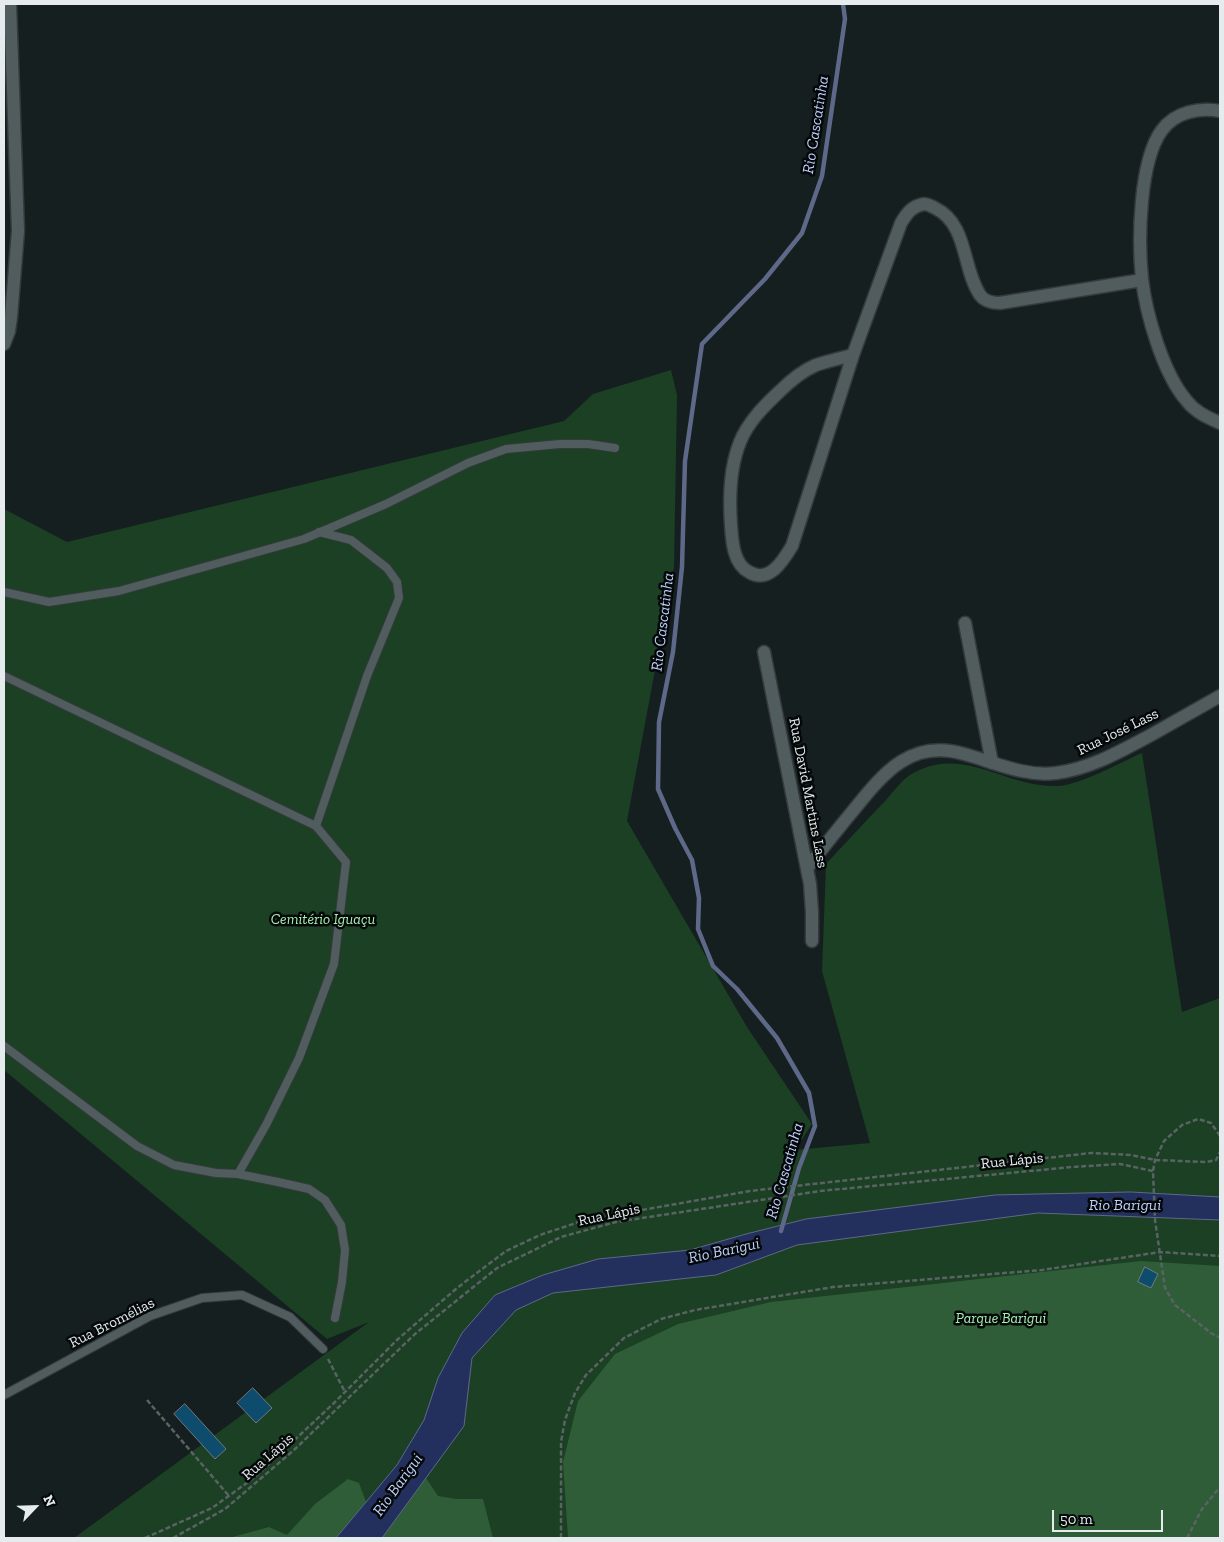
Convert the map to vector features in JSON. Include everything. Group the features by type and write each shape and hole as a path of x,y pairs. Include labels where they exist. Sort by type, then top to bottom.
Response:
{"street":[{"path":"4,344 11,318 18,231 10,4"},
{"path":"1220,111 1188,112 1172,119 1161,130 1153,148 1146,176 1141,245 1142,280 1151,319 1160,350 1174,382 1186,400 1202,415 1220,423"},
{"path":"853,354 816,366 794,378 752,420 740,442 733,471 730,509 732,540 738,560 748,572 758,575 771,572 784,560 792,546 853,354 901,222 907,212 917,206 927,204 940,210 951,222 959,236 974,284 981,297 990,303 1142,280"},
{"path":"965,623 992,763"},
{"name":"Rua David Martins Lass","path":"764,652 807,868 812,899 812,942"},
{"name":"Rua José Lass","path":"807,868 877,781 892,767 906,758 925,751 946,750 1037,774 1055,774 1092,764 1115,754 1220,696"}],"lane":[{"path":"4,592 49,602 119,591 304,539 386,504 468,463 506,449 560,444 588,444 616,448"},
{"path":"316,826 367,676 399,598 397,582 387,568 351,540 319,532"},
{"path":"4,676 316,826 346,862 334,964 299,1058 266,1125 238,1174"},
{"path":"4,1046 137,1146 174,1165 216,1173 238,1174 309,1189 325,1200 341,1225 345,1250 342,1282 335,1318"},
{"name":"Rua Bromélias","path":"4,1395 150,1316 202,1298 242,1295 290,1317 322,1349"}],"path":[{"path":"1220,1136 1211,1123 1198,1119 1182,1125 1164,1142 1154,1160 1153,1171 1155,1220 1165,1288 1175,1306 1220,1338"},
{"path":"144,1538 212,1508 255,1477 398,1339 457,1288 506,1251 540,1235 585,1220 784,1186 1091,1153 1131,1155 1154,1160 1206,1162 1216,1160 1220,1152"},
{"name":"Rua Lápis","path":"173,1538 225,1509 294,1450 415,1334 498,1268 561,1237 616,1222 820,1191 1120,1164 1153,1171"},
{"path":"561,1538 561,1442 565,1420 575,1393 586,1375 624,1338 661,1319 695,1310 832,1287 1042,1270 1160,1252 1220,1256"},
{"path":"322,1349 345,1392"},
{"path":"147,1400 229,1496"},
{"path":"1187,1538 1202,1509 1220,1487"}],"green space":[{"path":"671,370 677,395 674,567 627,821 747,1027 812,1124 795,1150 870,1143 822,971 826,864 903,780 929,766 966,765 1019,781 1057,786 1088,778 1142,753 1182,1012 1220,998 1220,1538 74,1538 369,1322 327,1339 4,1070 4,509 67,542 564,421 593,394"},
{"name":"Parque Barigui","path":"1141,1261 1220,1266 1220,1538 568,1538 563,1462 578,1401 615,1354 678,1324 771,1302"},
{"path":"426,1478 438,1496 456,1499 483,1499 493,1538 382,1538"},
{"path":"348,1479 359,1483 366,1502 336,1538 229,1538 269,1527 287,1535 315,1504"}],"water":[{"name":"Rio Barigui","path":"1131,1192 1220,1197 1220,1220 1038,1213 797,1245 716,1275 553,1293 516,1310 472,1358 464,1426 382,1538 336,1538 397,1465 424,1420 438,1378 462,1333 495,1295 543,1275 598,1259 690,1250 806,1219 995,1195"}],"building":[{"path":"1145,1267 1158,1274 1151,1288 1138,1282"},
{"path":"253,1388 272,1408 256,1423 237,1403"},
{"path":"185,1404 226,1449 215,1459 174,1414"}],"waterway":[{"name":"Rio Cascatinha","path":"781,1231 799,1168 815,1126 809,1093 777,1038 737,989 713,966 698,929 699,898 692,860 675,828 658,789 659,722 673,652 682,567 685,461 702,344 765,279 802,233 822,176 845,19 843,4"}],"park label":[{"name":"Cemitério Iguaçu","path":"323,920"}]}
